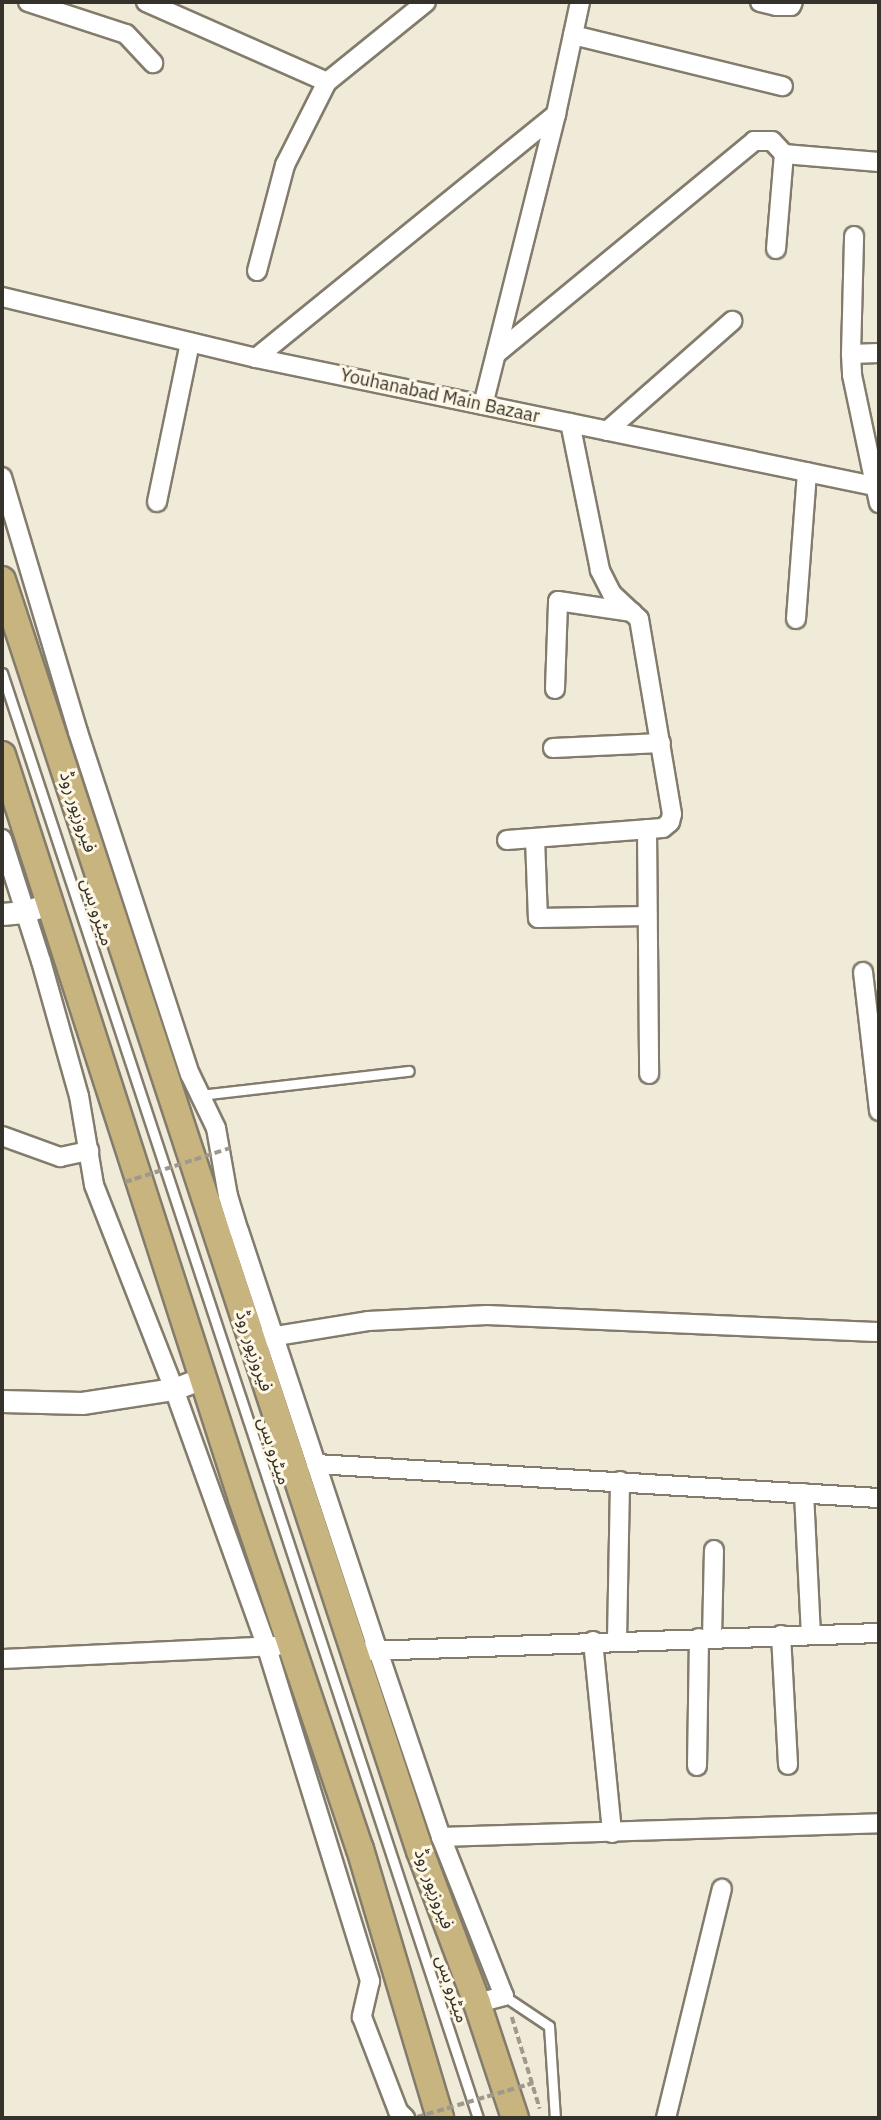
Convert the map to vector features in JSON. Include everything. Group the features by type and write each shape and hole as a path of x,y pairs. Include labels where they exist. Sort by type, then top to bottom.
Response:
{"main road":[{"name":"فیروزپور روڈ","path":"2,580 263,1338 366,1651 420,1851 477,2003 515,2118"},
{"path":"2,755 204,1378 279,1646 360,1849 421,2118"}],"street":[{"path":"28,2 126,34 153,63"},
{"path":"146,2 327,82"},
{"path":"257,271 285,165 327,82 426,2"},
{"path":"483,405 556,114 580,2"},
{"path":"760,2 776,6 791,6 793,2"},
{"path":"573,35 783,86"},
{"path":"256,358 556,114"},
{"path":"496,354 754,141 772,141 784,154 879,162"},
{"path":"776,249 784,154"},
{"path":"855,236 852,375 878,492"},
{"name":"Youhanabad Main Bazaar","path":"2,296 256,358 807,472 878,492"},
{"path":"607,430 732,321"},
{"path":"157,502 190,342"},
{"path":"851,354 879,353"},
{"path":"507,840 663,828 670,822 673,814 639,620 612,594 600,570 570,423"},
{"path":"796,619 807,472"},
{"path":"2,477 78,732 198,1096 216,1128 228,1196 263,1338 316,1464 366,1651 504,1996 477,2003"},
{"path":"555,689 558,601 632,612"},
{"path":"553,748 662,743"},
{"path":"647,829 649,1074"},
{"path":"535,838 538,918 647,916"},
{"path":"2,842 41,961 75,1084 94,1185 108,1226 125,1256 174,1389 279,1646 370,1981 362,2017 398,2111 421,2118"},
{"path":"2,914 24,912 51,904"},
{"path":"863,972 879,1111"},
{"path":"2,1136 60,1157 89,1151"},
{"path":"263,1338 368,1321 487,1315 879,1332"},
{"path":"2,1401 82,1403 174,1389 204,1378"},
{"path":"316,1464 879,1498"},
{"path":"617,1640 620,1481"},
{"path":"804,1493 811,1635"},
{"path":"697,1766 714,1550"},
{"path":"366,1651 617,1640 879,1633"},
{"path":"781,1635 788,1765"},
{"path":"593,1641 612,1833"},
{"path":"2,1660 279,1646"},
{"path":"441,1837 879,1823"},
{"path":"666,2118 722,1889"}],"lane":[{"name":"میٹرو بس","path":"2,673 478,2118"},
{"path":"198,1096 409,1071"},
{"path":"504,1996 549,2026 555,2118"}],"path":[{"path":"125,1182 230,1148"},
{"path":"511,2020 542,2118"},
{"path":"421,2118 533,2083"}]}
